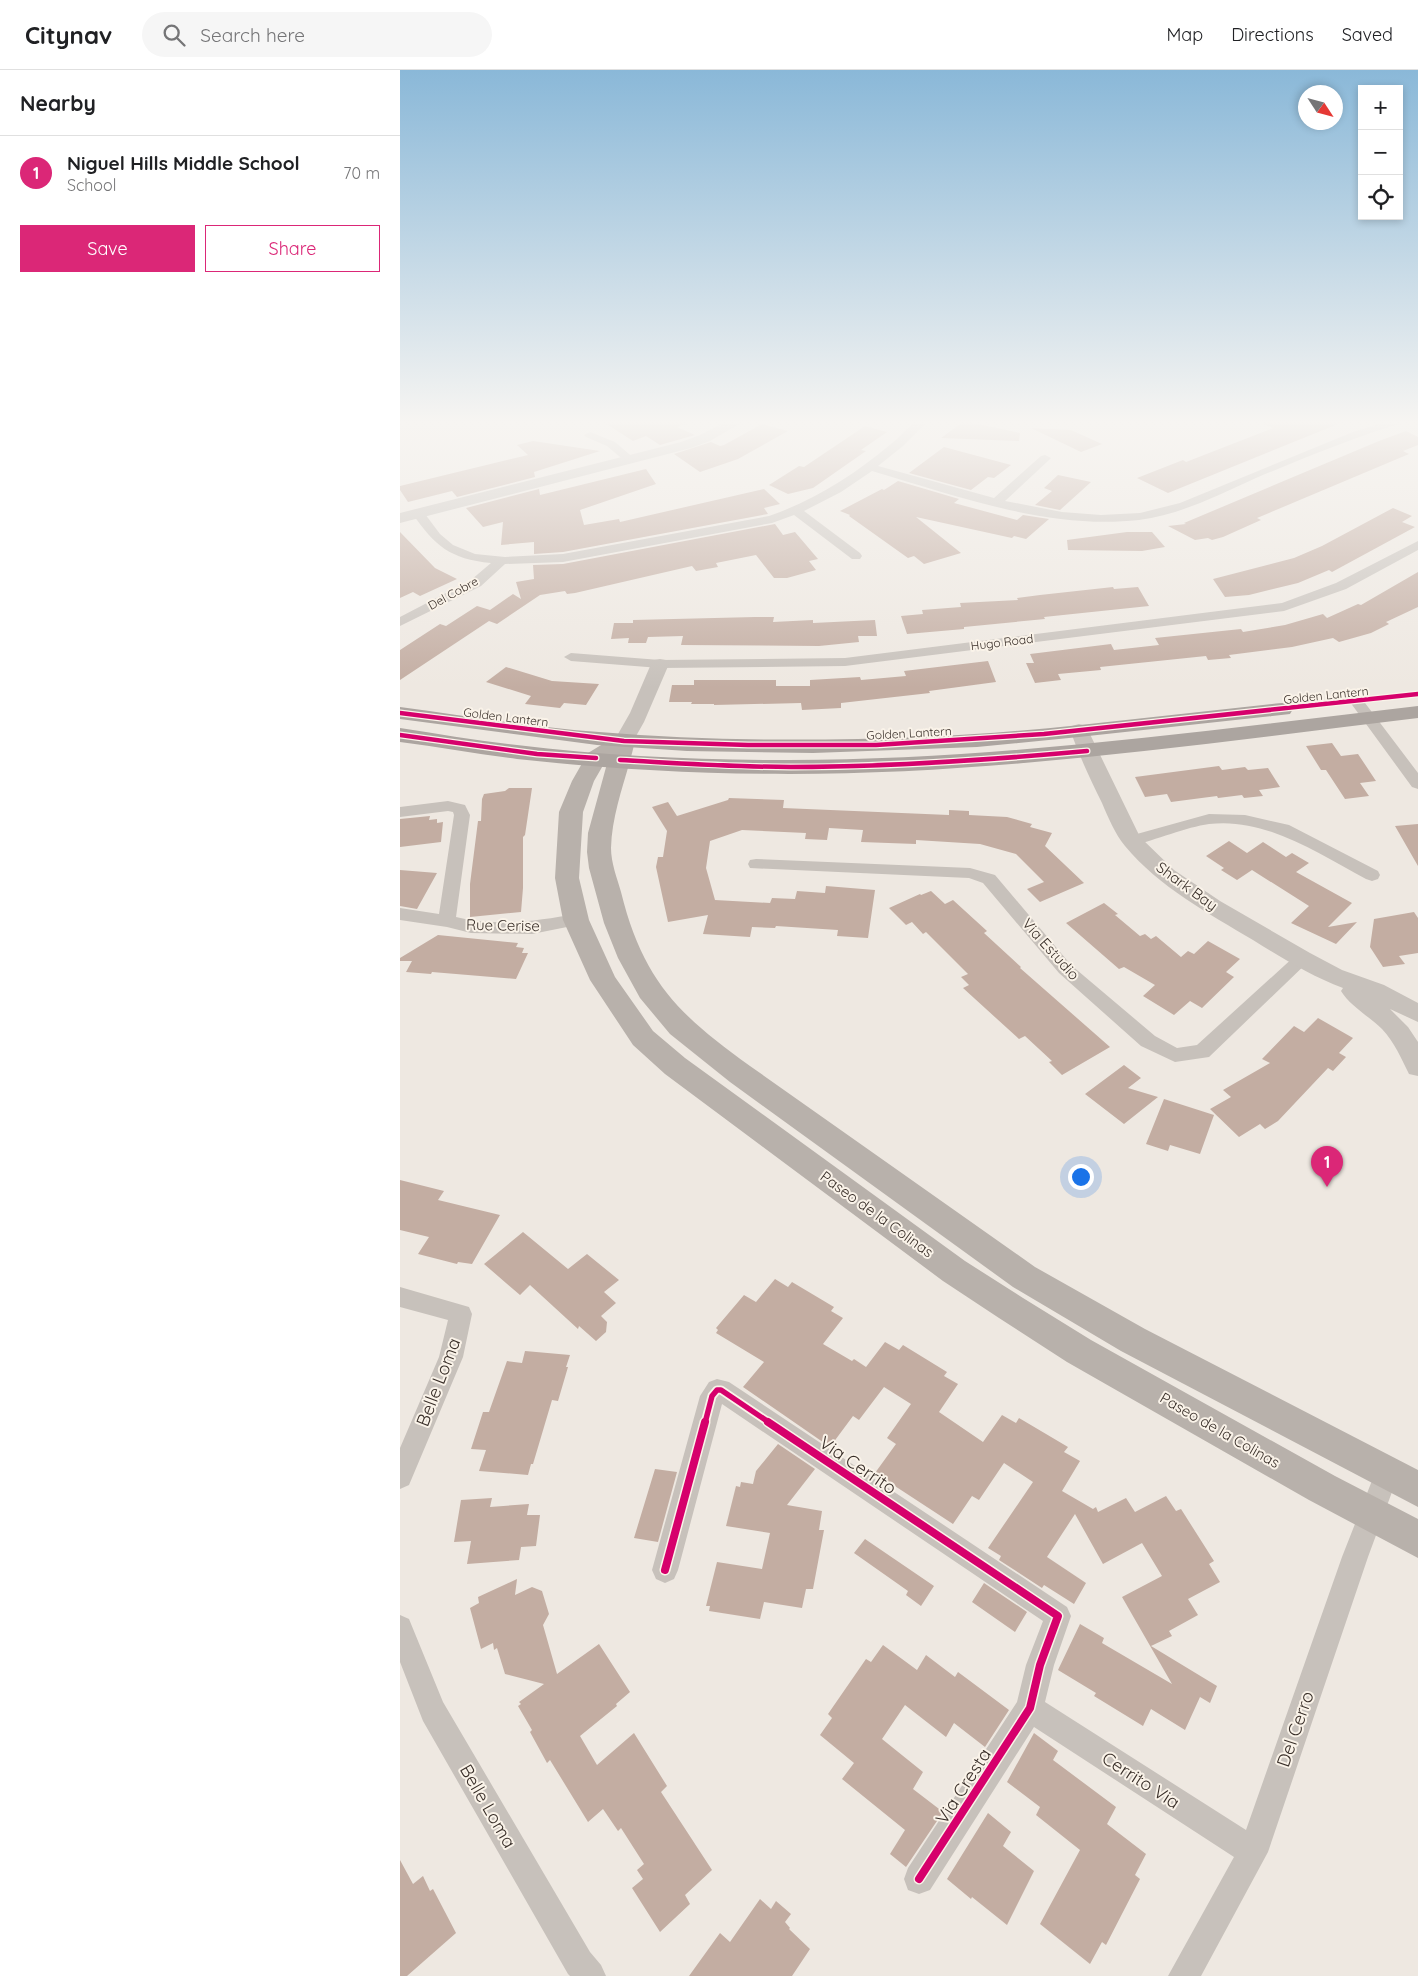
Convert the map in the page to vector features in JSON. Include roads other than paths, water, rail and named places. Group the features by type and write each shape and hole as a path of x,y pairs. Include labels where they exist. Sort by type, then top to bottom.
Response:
{"main road":[{"name":"Golden Lantern","path":"400,713 525,730 622,751 724,766 800,766 934,762 1087,751 1362,710 1418,694"},
{"name":"Golden Lantern","path":"400,735 537,754 596,758 622,751 748,745 876,745 1362,710 1418,712"},
{"path":"622,751 601,819 598,850 612,912 630,954 652,994 671,1018 697,1042 800,1118 1032,1282 1133,1340 1418,1489"},
{"name":"Paseo de la Colinas","path":"596,758 583,781 571,812 566,878 576,920 603,980 643,1038 675,1066 954,1271 1011,1308 1079,1351 1371,1515 1418,1539"},
{"path":"576,920 612,912"}],"street":[{"path":"400,518 430,510"},
{"path":"418,513 435,536 451,549 476,557 533,561 563,558 772,519 801,510"},
{"path":"1036,510 1076,518 1124,518 1166,510"},
{"path":"797,512 856,556"},
{"name":"Hugo Road","path":"571,657 660,664 845,662 1284,607 1341,586 1418,545"},
{"name":"Del Cobre","path":"400,622 476,583 502,560"},
{"path":"622,751 636,724 649,686 660,664"},
{"path":"1362,710 1418,784"},
{"name":"Shark Bay","path":"1079,730 1087,751 1132,841 1166,875 1212,906 1334,976"},
{"path":"400,812 448,806 459,809 462,815 447,921"},
{"path":"1132,841 1209,819 1245,820 1283,829 1372,875"},
{"name":"Via Estudio","path":"756,864 970,873 989,879 1065,968 1148,1041 1175,1055 1202,1052 1302,959"},
{"name":"Rue Cerise","path":"400,914 447,921 471,927 532,928 576,920"},
{"path":"1334,976 1376,991 1418,1013"},
{"path":"1334,976 1396,1026 1413,1052 1418,1067"},
{"name":"Belle Loma","path":"400,1297 461,1314 451,1357 400,1477"},
{"name":"Via Cerrito","path":"665,1570 712,1396 717,1390 720,1390 1058,1616 1040,1666 1030,1708"},
{"name":"Del Cerro","path":"1184,1976 1253,1852 1387,1473"},
{"name":"Belle Loma","path":"400,1628 433,1711 579,1963 590,1976"},
{"name":"Cerrito Via","path":"1030,1708 1253,1852"},
{"name":"Via Cresta","path":"919,1879 1030,1708"}],"place":[{"name":"Niguel Hills Middle School","path":"1327,1187"}]}
